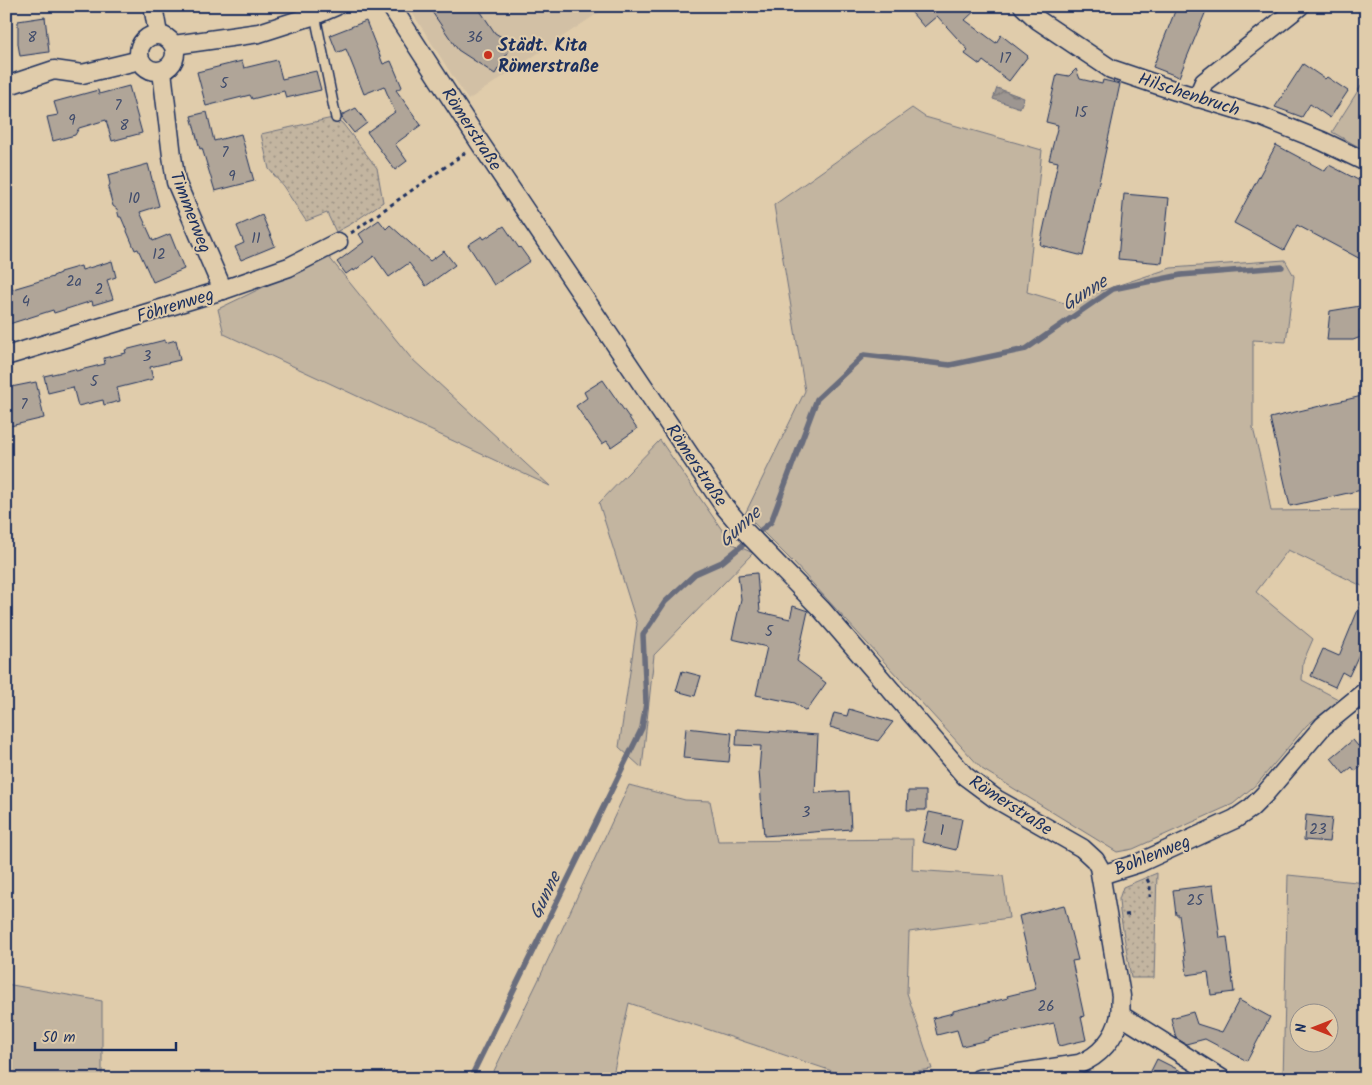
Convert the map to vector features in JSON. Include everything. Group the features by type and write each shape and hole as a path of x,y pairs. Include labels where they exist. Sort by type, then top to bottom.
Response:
{"street":[{"path":"153,6 158,34"},
{"path":"174,45 259,33 315,15 336,6"},
{"name":"Römerstraße","path":"391,6 480,143 724,506 744,530 822,610 965,776 996,799 1082,848 1095,860 1101,875"},
{"name":"Hilschenbruch","path":"1023,6 1038,20 1111,69 1270,121 1322,141 1366,162"},
{"path":"1197,98 1204,82 1300,6"},
{"path":"158,34 168,38 174,45 176,52 173,64 162,71 152,71 143,65 140,60 142,42 152,35 158,34"},
{"path":"6,86 54,70 82,74 140,60"},
{"name":"Timmerweg","path":"162,71 176,182 223,290"},
{"name":"Föhrenweg","path":"6,356 223,290 289,267 338,242"},
{"name":"Bohlenweg","path":"979,1079 1079,1064 1096,1055 1115,1030 1120,1015 1120,996 1101,875 1139,864 1234,819 1251,808 1323,726 1366,691"},
{"path":"1120,1015 1222,1079"}],"lane":[{"path":"315,15 336,118"}],"path":[{"path":"338,242 480,143"}],"shaded area":[{"name":"Städt. Kita Römerstraße","path":"408,6 602,6 604,9 468,100"},
{"path":"1366,78 1366,151 1332,132"},
{"path":"912,108 925,117 1042,150 1027,292 1064,303 1171,268 1285,260 1294,276 1286,342 1253,340 1253,428 1271,511 1366,510 1366,588 1288,550 1256,592 1313,639 1303,662 1302,680 1340,700 1307,725 1258,783 1233,804 1133,849 1117,852 982,769 793,562 745,514 805,391 774,205"},
{"path":"336,118 343,124 377,168 383,202 336,232 327,213 306,221 283,186 269,169 261,134"},
{"path":"328,256 411,358 550,486 224,334 218,309"},
{"path":"660,440 731,543 753,553 654,655 642,768 619,747 637,624 599,503"},
{"path":"629,785 685,800 710,801 718,841 913,839 912,870 1003,876 1009,918 909,932 907,993 932,1069 856,1079 629,1003 612,1079 490,1079 538,981"},
{"path":"1157,873 1154,978 1131,978 1119,899 1123,887"},
{"path":"1288,875 1366,883 1366,1079 1283,1079"},
{"path":"6,984 102,1001 102,1079 6,1079"}],"water":[{"path":"997,88 1024,98 1020,108 993,99"}],"building":[{"path":"428,6 477,6 495,33 513,44 495,74 458,50"},
{"path":"906,6 980,6 965,20 996,43 1001,35 1028,56 1009,81 983,61 980,65 965,54 968,50 937,16 924,27"},
{"path":"1177,6 1208,6 1179,77 1153,67"},
{"path":"45,17 49,52 20,56 18,21"},
{"path":"366,21 383,64 391,61 402,87 396,90 421,125 395,144 407,161 395,170 367,132 395,112 384,86 364,94 346,49 337,53 330,35"},
{"path":"277,60 282,79 316,71 321,90 286,98 284,91 252,99 250,95 206,106 197,72 242,61 244,68"},
{"path":"1303,64 1325,79 1327,77 1348,91 1330,118 1310,104 1302,117 1275,107"},
{"path":"1076,69 1080,79 1102,84 1103,80 1120,84 1083,256 1040,245 1058,162 1049,160 1058,125 1046,122 1057,74 1069,76"},
{"path":"129,86 142,133 112,141 106,120 79,128 75,135 53,141 47,117 58,115 54,102 98,90 99,94"},
{"path":"356,108 367,123 354,133 342,118 342,115"},
{"path":"207,112 214,141 241,134 254,181 215,191 191,116"},
{"path":"1276,145 1325,171 1329,165 1366,184 1366,262 1297,225 1284,250 1234,223"},
{"path":"148,164 159,206 140,212 153,241 170,234 184,269 153,282 138,249 135,250 117,209 113,206 108,188 110,184 108,175"},
{"path":"1124,194 1169,198 1162,263 1118,259"},
{"path":"262,215 275,246 241,260 235,247 244,243 237,226"},
{"path":"379,220 386,229 390,225 430,261 444,251 455,265 426,286 409,263 389,277 374,256 354,271 353,269 346,274 337,262 364,242 359,234"},
{"path":"504,226 530,261 494,285 468,245 482,236 484,239"},
{"path":"112,261 116,277 107,280 113,299 93,305 92,301 54,313 53,310 6,325 6,291 53,277 60,272 81,266 82,270"},
{"path":"1366,305 1366,329 1360,330 1361,337 1353,340 1327,340 1330,311"},
{"path":"165,340 165,343 176,340 180,360 150,367 153,379 117,388 120,401 104,405 103,400 78,406 73,387 48,393 44,376 105,364 104,358 126,353 125,350"},
{"path":"603,380 637,429 611,447 607,441 602,444 576,406 587,398 584,392"},
{"path":"36,382 44,418 6,427 6,388"},
{"path":"1366,395 1366,489 1290,506 1270,418"},
{"path":"757,573 760,612 790,619 793,606 808,611 797,661 826,683 806,711 795,703 756,695 767,647 732,639 741,599 738,575"},
{"path":"1365,593 1366,639 1349,676 1342,672 1335,687 1311,676 1323,649 1339,656"},
{"path":"682,671 701,676 695,696 676,691"},
{"path":"849,709 893,722 878,741 830,727 834,713 847,716"},
{"path":"686,728 732,733 729,762 683,758"},
{"path":"737,729 818,735 815,793 849,791 851,829 764,836 759,771 761,746 736,745"},
{"path":"1366,739 1366,763 1355,771 1352,767 1344,774 1331,758 1353,740 1358,746"},
{"path":"908,791 926,791 926,810 907,810"},
{"path":"929,812 962,819 956,850 922,842"},
{"path":"1306,815 1332,818 1329,842 1304,840"},
{"path":"1213,885 1220,938 1227,937 1234,992 1211,995 1208,972 1187,975 1179,915 1176,915 1173,890"},
{"path":"1064,905 1078,960 1072,961 1084,1016 1081,1017 1086,1040 1059,1046 1054,1023 962,1046 957,1030 937,1035 933,1018 1036,989 1019,916"},
{"path":"1239,1000 1270,1017 1247,1061 1205,1039 1186,1044 1176,1038 1171,1018 1193,1012 1197,1024 1222,1032"},
{"path":"1157,1059 1197,1079 1147,1079"}],"waterway":[{"name":"Gunne","path":"470,1079 642,728 646,703 643,635 665,602 695,574 722,562 771,522 817,399 864,355 950,365 1026,349 1113,289 1181,275 1282,267"}],"place":[{"name":"Städt. Kita Römerstraße","path":"488,55"}]}
